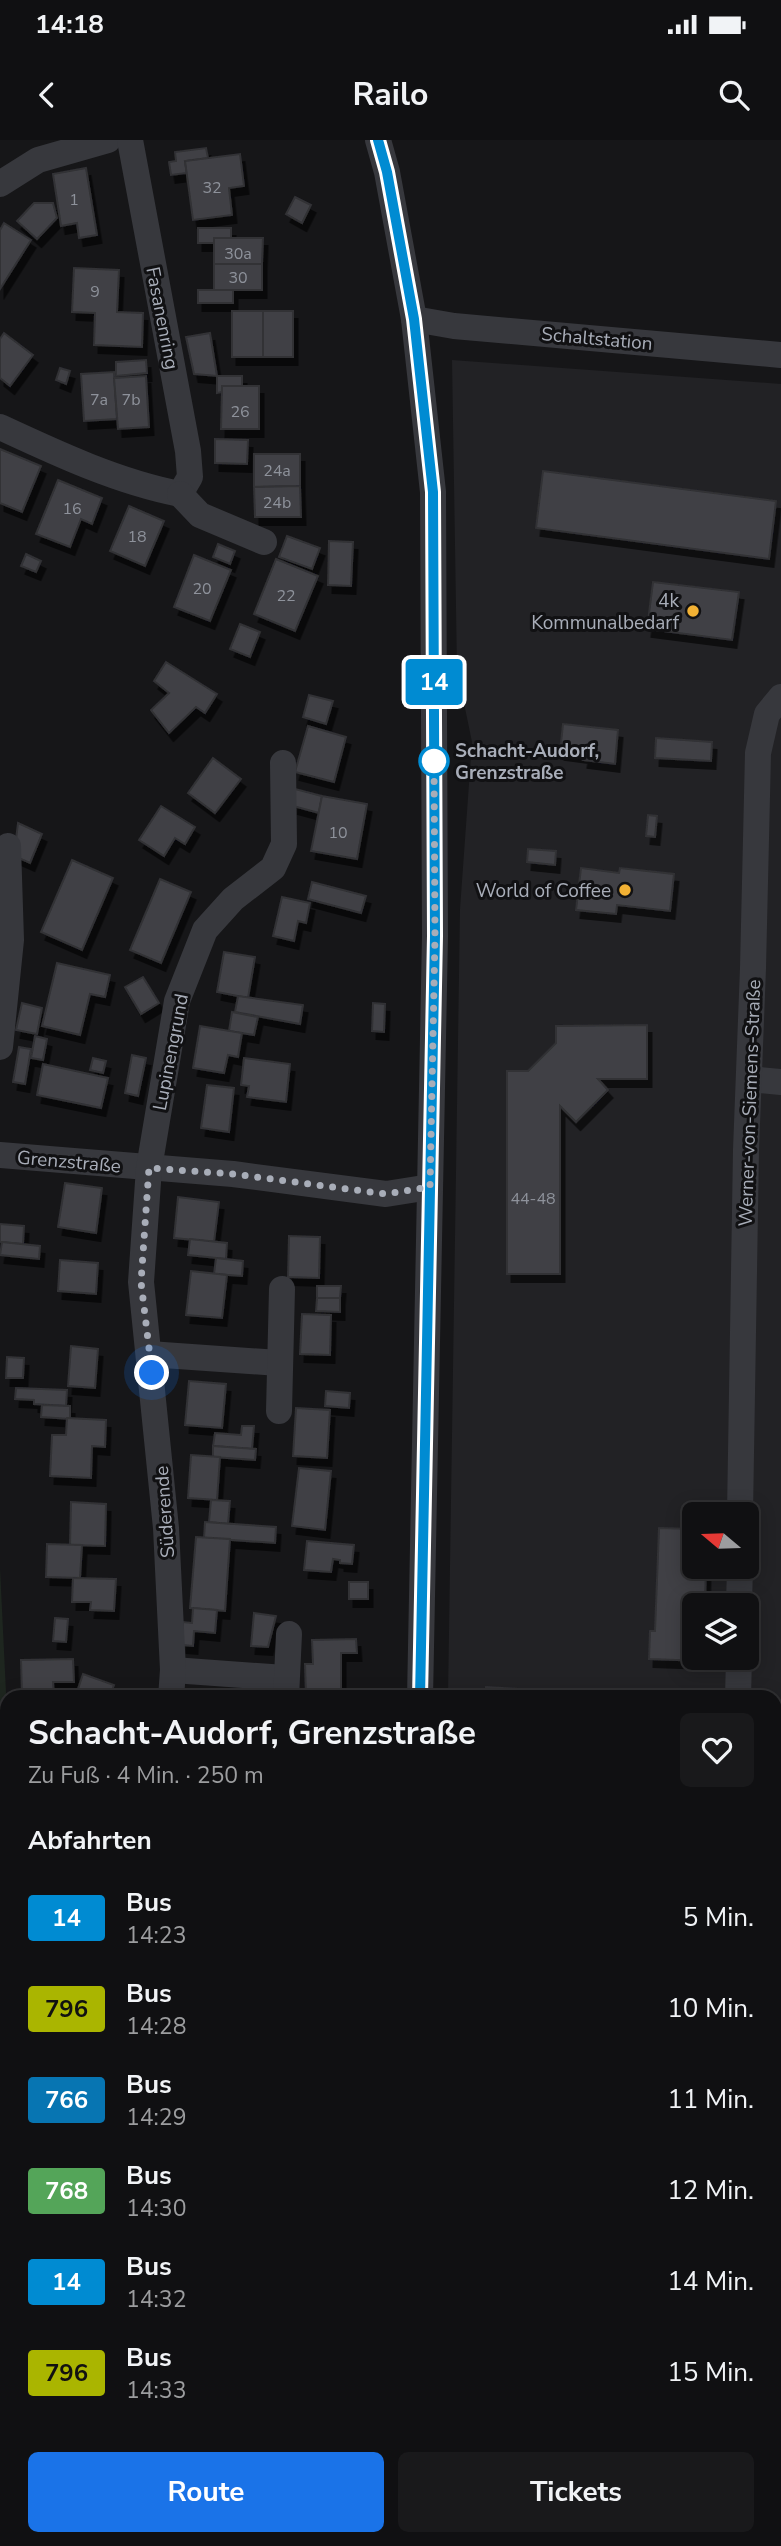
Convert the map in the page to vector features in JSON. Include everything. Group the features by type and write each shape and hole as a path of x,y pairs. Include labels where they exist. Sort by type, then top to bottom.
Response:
{"street":[{"path":"0,184 37,160 108,140"},
{"name":"Fasanenring","path":"130,140 188,451 190,477 180,494"},
{"path":"377,140 387,172 414,319 433,492 435,936 420,1690"},
{"name":"Schaltstation","path":"414,319 454,326 781,355"},
{"path":"0,426 68,457 146,487 180,494 200,515 264,542"},
{"name":"Werner-von-Siemens-Straße","path":"740,1502 746,1150 758,753 767,714 781,697"},
{"name":"Lupinengrund","path":"149,1168 177,1001 205,930 233,899 274,868 284,844 283,763"},
{"path":"0,1047 11,940 8,846"},
{"path":"749,1079 781,1082"},
{"name":"Grenzstraße","path":"0,1155 233,1174 386,1194 430,1187"},
{"name":"Süderende","path":"149,1168 141,1282 166,1528 173,1670 172,1690"},
{"path":"279,1411 282,1289"},
{"path":"149,1354 279,1363"},
{"path":"173,1670 286,1688 289,1634"},
{"path":"738,1690 739,1670"}],"shaded area":[{"path":"452,360 781,384 781,1690 448,1690 460,909 472,742 457,669"},
{"path":"0,1568 6,1690 0,1690"}],"building":[{"path":"206,148 208,158 185,161 187,173 171,175 169,162 176,161 175,152"},
{"path":"240,154 244,186 229,188 232,215 193,220 185,161"},
{"path":"86,168 97,235 79,238 77,223 61,226 53,174"},
{"path":"295,197 311,205 302,223 286,214"},
{"path":"34,203 53,203 57,218 37,239 17,221"},
{"path":"4,223 31,240 0,289 0,230"},
{"path":"198,228 231,228 231,238 214,238 214,243 198,243"},
{"path":"214,238 263,238 262,264 214,264"},
{"path":"214,264 262,264 262,290 214,290"},
{"path":"74,268 119,270 117,312 143,313 142,347 94,345 95,313 72,312"},
{"path":"198,290 233,290 233,303 198,303"},
{"path":"232,311 263,311 263,357 232,357"},
{"path":"263,311 293,311 293,357 263,357"},
{"path":"4,333 33,355 10,386 0,378 0,339"},
{"path":"210,333 217,376 194,374 186,337"},
{"path":"146,360 147,373 116,376 116,362"},
{"path":"60,368 70,371 66,384 56,380"},
{"path":"114,372 117,419 84,421 81,374"},
{"path":"146,376 149,427 118,429 114,378"},
{"path":"217,376 242,376 242,386 222,386 222,392 217,393"},
{"path":"222,386 259,386 259,429 221,429"},
{"path":"215,439 248,440 247,464 215,463"},
{"path":"0,449 41,466 22,512 0,503"},
{"path":"254,454 300,454 300,486 254,487"},
{"path":"543,471 776,501 769,559 536,528"},
{"path":"58,480 102,498 92,524 81,519 70,547 36,534"},
{"path":"300,486 301,517 255,517 254,487"},
{"path":"129,506 164,521 145,566 110,551"},
{"path":"287,536 320,548 312,569 279,557"},
{"path":"329,541 353,542 351,586 328,585"},
{"path":"218,544 235,551 230,564 213,557"},
{"path":"26,554 41,561 36,572 21,566"},
{"path":"194,555 231,570 210,621 174,607"},
{"path":"276,559 318,576 295,631 254,614"},
{"name":"4k Kommunalbedarf","path":"653,582 739,592 732,640 647,629"},
{"path":"240,624 260,632 250,657 230,649"},
{"path":"166,662 217,694 205,713 196,707 169,733 151,710 169,693 154,681"},
{"path":"309,695 333,701 326,724 303,717"},
{"path":"563,724 618,730 615,764 583,760 584,755 560,752"},
{"path":"308,726 346,737 334,782 295,772"},
{"path":"656,738 712,742 711,761 655,758"},
{"path":"213,758 241,779 215,813 188,793"},
{"path":"295,789 322,796 319,813 293,806"},
{"path":"322,796 367,804 357,859 311,851"},
{"path":"161,806 195,827 185,844 175,838 164,856 139,840"},
{"path":"648,815 657,816 655,837 646,836"},
{"path":"18,823 42,834 30,863 14,856"},
{"path":"528,849 556,851 555,865 527,862"},
{"path":"72,860 113,878 82,950 41,932"},
{"name":"World of Coffee","path":"581,868 619,873 620,868 674,874 670,911 617,905 616,914 576,910"},
{"path":"160,879 191,892 161,963 130,950"},
{"path":"312,882 366,896 361,913 308,899"},
{"path":"282,897 310,903 306,923 298,921 294,941 273,936"},
{"path":"224,952 255,957 248,998 217,992"},
{"path":"57,963 110,975 105,997 90,994 80,1035 42,1026"},
{"path":"143,977 159,1003 141,1014 125,987"},
{"path":"238,996 303,1005 300,1024 235,1012"},
{"path":"22,1003 42,1008 37,1034 16,1030"},
{"path":"373,1003 385,1004 384,1032 372,1031"},
{"path":"232,1012 258,1017 254,1035 229,1031"},
{"path":"647,1025 647,1079 598,1079 608,1090 576,1122 560,1106 560,1274 507,1274 507,1071 528,1071 556,1043 556,1026"},
{"path":"200,1026 242,1033 238,1057 228,1055 224,1073 193,1068"},
{"path":"35,1036 47,1039 43,1060 31,1058"},
{"path":"19,1047 31,1049 25,1084 13,1082"},
{"path":"132,1055 146,1058 138,1096 125,1093"},
{"path":"93,1058 106,1061 103,1073 90,1070"},
{"path":"244,1058 290,1064 286,1102 247,1097 249,1086 241,1085"},
{"path":"43,1064 108,1078 101,1108 37,1095"},
{"path":"207,1085 234,1088 229,1132 201,1128"},
{"path":"65,1183 102,1188 96,1233 58,1227"},
{"path":"178,1197 219,1202 214,1242 174,1238"},
{"path":"0,1224 24,1226 23,1244 0,1242"},
{"path":"289,1236 320,1237 319,1278 288,1277"},
{"path":"190,1239 227,1243 226,1259 188,1255"},
{"path":"2,1242 40,1246 39,1259 0,1255"},
{"path":"216,1258 243,1261 242,1276 214,1274"},
{"path":"60,1260 98,1263 96,1294 58,1291"},
{"path":"191,1271 227,1275 222,1318 186,1315"},
{"path":"317,1286 341,1286 340,1298 317,1298"},
{"path":"317,1298 340,1298 340,1312 316,1311"},
{"path":"302,1314 331,1315 330,1355 300,1354"},
{"path":"71,1346 98,1349 95,1388 68,1386"},
{"path":"7,1357 24,1358 23,1378 6,1378"},
{"path":"189,1381 226,1384 222,1428 185,1425"},
{"path":"16,1388 67,1390 66,1406 34,1404 34,1400 15,1399"},
{"path":"326,1391 350,1393 349,1408 325,1406"},
{"path":"42,1405 70,1406 70,1419 41,1417"},
{"path":"296,1408 330,1410 327,1458 293,1456"},
{"path":"67,1418 106,1420 105,1447 92,1446 91,1478 50,1476 52,1435 66,1435"},
{"path":"242,1426 254,1426 252,1449 213,1446 215,1433 241,1435"},
{"path":"213,1446 256,1449 255,1460 213,1457"},
{"path":"191,1455 220,1457 217,1500 188,1498"},
{"path":"299,1468 331,1471 325,1530 292,1526"},
{"path":"211,1500 230,1501 228,1524 209,1522"},
{"path":"71,1502 106,1504 105,1546 70,1545"},
{"path":"205,1522 276,1527 275,1543 204,1538"},
{"path":"659,1528 682,1529 682,1579 706,1579 705,1593 682,1593 682,1660 649,1659 650,1631 655,1631"},
{"path":"196,1537 230,1539 225,1611 190,1608"},
{"path":"307,1541 354,1545 352,1564 333,1559 331,1572 304,1570"},
{"path":"47,1544 82,1545 80,1578 46,1577"},
{"path":"73,1578 116,1579 114,1611 90,1610 91,1602 72,1602"},
{"path":"349,1582 368,1582 368,1599 349,1599"},
{"path":"193,1608 217,1610 215,1633 194,1631 193,1646 182,1645 183,1622 192,1623"},
{"path":"254,1613 276,1616 268,1647 251,1646"},
{"path":"55,1618 68,1619 66,1642 53,1641"},
{"path":"356,1639 357,1653 341,1653 341,1690 306,1690 305,1664 313,1664 312,1640"},
{"path":"73,1659 74,1682 53,1682 54,1690 22,1690 21,1660"},
{"path":"83,1674 114,1685 112,1690 78,1690"},
{"path":"486,1687 533,1690 486,1690"}],"bus line":[{"name":"14","path":"378,140 387,172 414,319 433,492 435,936 420,1690"}],"place":[{"name":"4k Kommunalbedarf","path":"693,611"},
{"name":"Schacht-Audorf, Grenzstraße","path":"434,761"},
{"name":"World of Coffee","path":"625,890"}],"route":[{"path":"152,1373 141,1282 149,1168 233,1174 386,1194 430,1187 435,936 434,761"}]}
